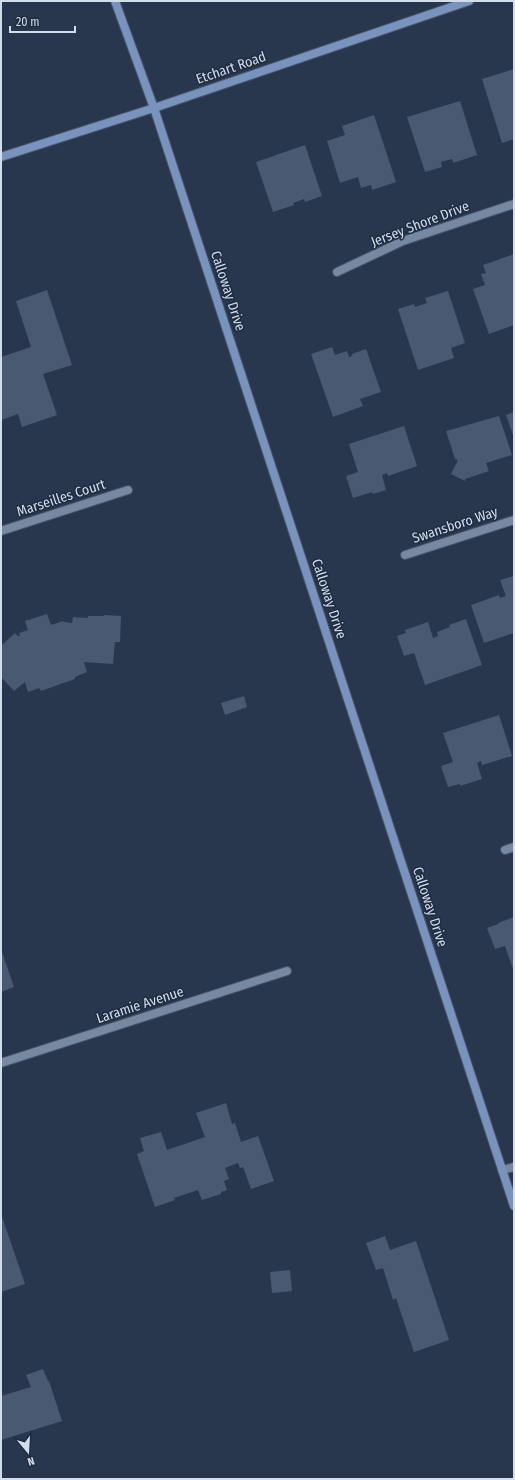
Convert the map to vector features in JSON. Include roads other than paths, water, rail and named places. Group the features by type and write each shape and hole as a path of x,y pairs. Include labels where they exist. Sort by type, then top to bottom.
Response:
{"main road":[{"name":"Calloway Drive","path":"115,1 154,108 514,1206"},
{"name":"Etchart Road","path":"1,157 154,108 469,1"}],"street":[{"name":"Jersey Shore Drive","path":"337,272 403,241 514,204"},
{"name":"Marseilles Court","path":"1,531 128,490"},
{"name":"Swansboro Way","path":"405,555 514,520"},
{"path":"505,850 514,847"},
{"name":"Laramie Avenue","path":"1,1063 287,971"},
{"path":"502,1170 514,1166"}]}
